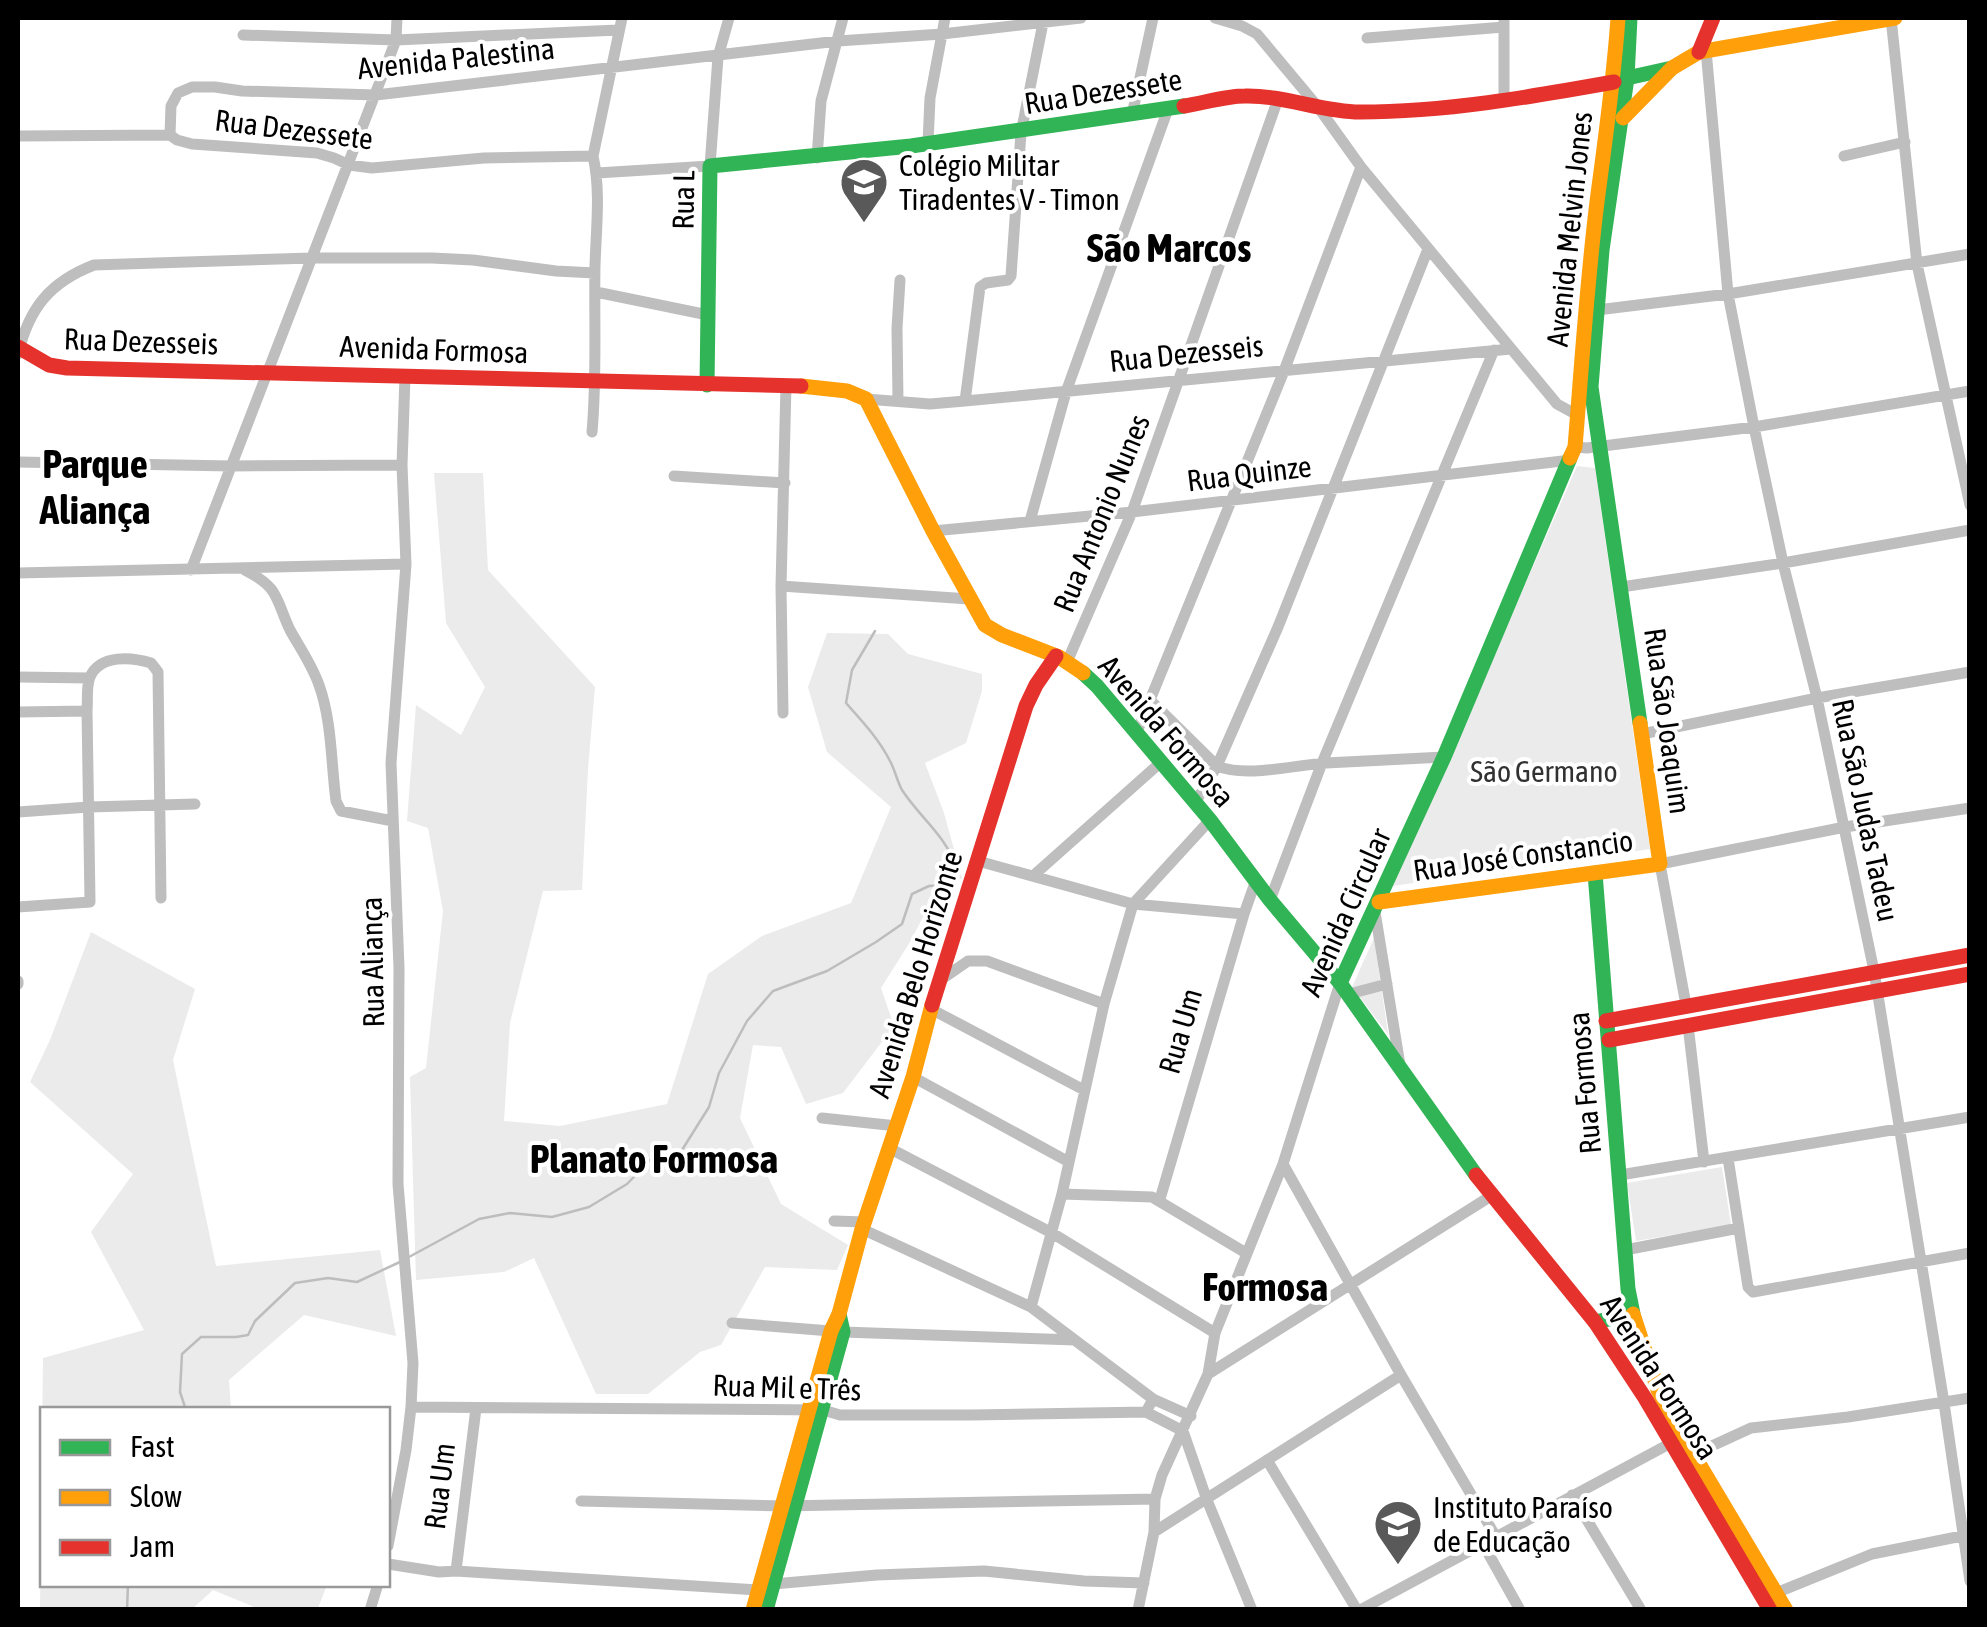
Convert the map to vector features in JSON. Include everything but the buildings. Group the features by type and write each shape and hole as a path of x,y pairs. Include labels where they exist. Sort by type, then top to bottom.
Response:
{"main road":[{"name":"Avenida Melvin Jones","path":"1598,445 1591,386 1602,250 1623,118 1618,18"},
{"name":"Avenida Melvin Jones","path":"1573,453 1586,307 1630,18"},
{"path":"1702,51 1713,18"},
{"name":"Rua Dezessete","path":"1623,118 1672,68 1702,51 1893,18"},
{"name":"Rua Dezessete","path":"710,166 817,158 1021,133 1244,96 1371,113 1504,102 1672,68"},
{"name":"Rua L","path":"707,385 710,166"},
{"name":"Rua Dezesseis","path":"18,350 48,365 67,368 268,372"},
{"name":"Avenida Formosa","path":"268,372 786,385 847,391 866,399 985,625 1062,659 1097,686 1210,820 1270,900 1345,989 1491,1196 1652,1394 1692,1455 1719,1511"},
{"name":"Rua São Joaquim","path":"1598,445 1660,864"},
{"name":"Avenida Circular","path":"1345,989 1573,453"},
{"name":"Avenida Belo Horizonte","path":"753,1610 766,1587 864,1226 1026,706 1062,659"},
{"name":"Rua José Constancio","path":"1377,907 1660,864"},
{"name":"Rua Formosa","path":"1594,873 1628,1289"},
{"path":"1606,1021 1970,955"},
{"path":"1609,1040 1970,974"},
{"name":"Avenida Formosa","path":"1628,1289 1652,1394 1671,1443 1754,1570 1770,1610"},
{"path":"1595,1322 1633,1314"},
{"name":"Avenida Formosa","path":"1754,1570 1786,1610"},
{"name":"Avenida Belo Horizonte","path":"766,1587 766,1610"}],"street":[{"path":"190,570 376,94 396,40 396,18"},
{"name":"Rua L","path":"710,166 718,56 729,18"},
{"path":"817,158 822,101 843,18"},
{"path":"928,142 930,98 945,18"},
{"name":"Avenida Palestina","path":"170,136 171,106 178,93 192,86 376,94 838,41 1081,18"},
{"path":"1132,115 1153,18"},
{"path":"1215,18 1257,34 1557,404 1579,416"},
{"path":"1257,34 1261,18"},
{"path":"1893,18 1917,264 1970,505"},
{"path":"964,401 980,288 1010,276 1021,133 1044,20"},
{"path":"1367,38 1504,22 1504,102"},
{"path":"243,36 396,40 620,24 593,156 597,173 596,382 592,432"},
{"name":"Rua São Judas Tadeu","path":"1702,51 1728,294 1874,971 1966,1536 1970,1581"},
{"name":"Rua Antonio Nunes","path":"1062,659 1132,512 1278,99"},
{"path":"1030,522 1066,392 1168,109"},
{"name":"Rua Dezessete","path":"18,136 170,136 192,144 317,153 349,165 394,167 484,158 593,156"},
{"path":"1844,156 1904,142"},
{"name":"Rua Dezessete","path":"597,173 710,166"},
{"path":"1137,732 1284,371 1361,167"},
{"path":"1195,803 1218,766 1278,626 1428,249"},
{"path":"1597,310 1728,294 1970,254"},
{"path":"18,350 46,294 70,274 94,264 312,258 472,260 595,273"},
{"path":"898,401 900,280"},
{"path":"596,292 708,315"},
{"name":"Rua Dezesseis","path":"866,399 930,404 1511,349"},
{"path":"1270,900 1322,764 1494,350"},
{"name":"Rua Aliança","path":"390,1534 412,1407 413,1363 398,1184 399,968 392,821 392,763 406,564 402,465 405,376"},
{"path":"782,713 786,385"},
{"path":"1573,453 1598,445 1754,428 1970,391"},
{"name":"Rua Quinze","path":"933,531 1230,501 1573,453"},
{"path":"18,462 402,465"},
{"path":"674,476 786,483"},
{"path":"1620,588 1970,530"},
{"path":"18,573 406,564"},
{"path":"241,568 270,587 279,599 319,686 326,710 336,801 341,812 392,821"},
{"path":"781,586 969,599"},
{"path":"18,907 90,902 90,678 99,664 123,658 151,662 158,672 162,898"},
{"path":"1642,734 1970,672"},
{"path":"18,678 90,678"},
{"path":"1150,700 1226,770 1444,757"},
{"path":"18,712 87,711"},
{"path":"1034,875 1160,763"},
{"path":"18,812 194,804"},
{"name":"Rua José Constancio","path":"1660,864 1844,827 1970,808"},
{"path":"1031,1306 1132,904 1210,820"},
{"path":"978,861 1132,904 1244,914"},
{"name":"Rua São Joaquim","path":"1660,864 1686,1004"},
{"name":"Rua Um","path":"1160,1199 1256,880"},
{"path":"1377,907 1400,1064"},
{"path":"942,979 968,961 987,962 1104,1004"},
{"path":"1345,989 1386,984"},
{"name":"Avenida Circular","path":"1138,1610 1154,1532 1155,1499 1169,1455 1208,1374 1216,1334 1345,989"},
{"path":"931,1008 1084,1090"},
{"path":"1688,1026 1704,1162"},
{"path":"913,1077 1069,1162"},
{"path":"822,1118 897,1126"},
{"path":"1620,1175 1970,1118"},
{"path":"889,1148 1052,1233 1216,1334"},
{"path":"1728,1158 1751,1292 1970,1254"},
{"path":"1282,1164 1496,1537"},
{"path":"1062,1194 1160,1199 1246,1252"},
{"path":"1208,1374 1491,1196"},
{"path":"834,1220 864,1226 1031,1306 1152,1399 1191,1416"},
{"path":"1625,1250 1740,1228"},
{"name":"Rua Mil e Três","path":"732,1323 837,1332 1075,1340"},
{"path":"1154,1532 1401,1376"},
{"path":"1692,1455 1752,1428 1970,1398"},
{"path":"1152,1399 1146,1412 1183,1430 1252,1610"},
{"name":"Rua Mil e Três","path":"412,1407 816,1410 840,1415 1146,1412"},
{"name":"Rua Um","path":"456,1571 476,1408"},
{"path":"1267,1460 1358,1610 1671,1443"},
{"path":"1572,1495 1642,1610"},
{"path":"581,1502 789,1505 1155,1499"},
{"path":"1776,1593 1872,1554 1966,1536"},
{"path":"1483,1544 1520,1610"},
{"path":"390,1564 440,1572 766,1587 877,1575 984,1571 1144,1583"}],"green space":[{"name":"São Germano","path":"1577,466 1595,468 1650,849 1393,886"},
{"path":"434,473 483,473 488,570 595,687 582,890 543,891 510,1023 504,1121 560,1126 667,1104 708,974 762,936 851,903 891,807 827,752 808,687 827,633 888,634 908,654 982,674 982,691 966,743 925,763 962,878 932,900 881,988 894,1026 843,1093 806,1104 781,1047 753,1045 740,1118 781,1204 848,1245 837,1270 765,1267 721,1345 700,1352 648,1394 596,1394 534,1258 504,1272 416,1280 410,1077 426,1068 443,911 428,828 407,821 416,705 461,735 485,687 446,623"},
{"path":"91,932 195,989 173,1060 216,1266 380,1250 396,1336 304,1315 229,1380 231,1407 42,1407 43,1358 144,1330 91,1232 133,1174 30,1082"},
{"path":"1374,938 1388,1034 1352,987"},
{"path":"1722,1167 1731,1225 1636,1241 1627,1183"},
{"path":"40,1587 326,1587 318,1608 259,1609 213,1590 192,1609 40,1609"}],"waterway":[{"path":"409,1257 479,1219 510,1213 552,1217 589,1207 627,1184 651,1159 682,1150 709,1107 719,1073 747,1021 773,991 827,971 902,924 912,894 929,886 950,885 957,869 946,846 902,790 881,745 846,703 852,670 875,631"},
{"path":"185,1407 180,1392 182,1354 201,1337 248,1335 255,1321 295,1283 328,1278 357,1282 402,1261"},
{"path":"127,1610 128,1587"}],"traffic: fast":[{"path":"1630,18 1627,78 1602,250 1591,387 1640,723"},
{"path":"1627,78 1672,68"},
{"path":"707,385 710,166 911,146 1184,106"},
{"path":"1340,983 1444,757 1570,458"},
{"path":"1083,673 1210,820 1340,983 1476,1175"},
{"path":"1595,873 1633,1314"},
{"path":"766,1610 843,1332 839,1314"},
{"path":"1595,1322 1633,1314"}],"traffic: slow":[{"path":"1570,458 1575,447 1591,257 1618,18"},
{"path":"1623,118 1672,68 1699,52 1895,18"},
{"path":"801,386 847,391 866,399 985,625 1059,657 1083,673"},
{"path":"1379,902 1660,864 1640,723"},
{"path":"753,1610 831,1331 913,1077 932,1005"},
{"path":"1633,1314 1670,1415 1786,1610"}],"traffic: jam":[{"path":"1699,52 1713,18"},
{"path":"1184,106 1245,96 1346,111 1392,111 1488,103 1614,82"},
{"path":"18,347 49,365 67,368 801,386"},
{"path":"932,1005 1026,706 1056,656"},
{"path":"1606,1021 1970,955"},
{"path":"1609,1040 1970,974"},
{"path":"1476,1175 1595,1322 1645,1398 1770,1610"}],"place":[{"name":"Colégio Militar Tiradentes V - Timon","path":"864,224"},
{"name":"Instituto Paraíso de Educação","path":"1398,1566"}],"district":[{"name":"São Marcos","path":"1169,247"},
{"name":"Parque Aliança","path":"95,486"},
{"name":"Planato Formosa","path":"654,1158"},
{"name":"Formosa","path":"1265,1286"}]}
